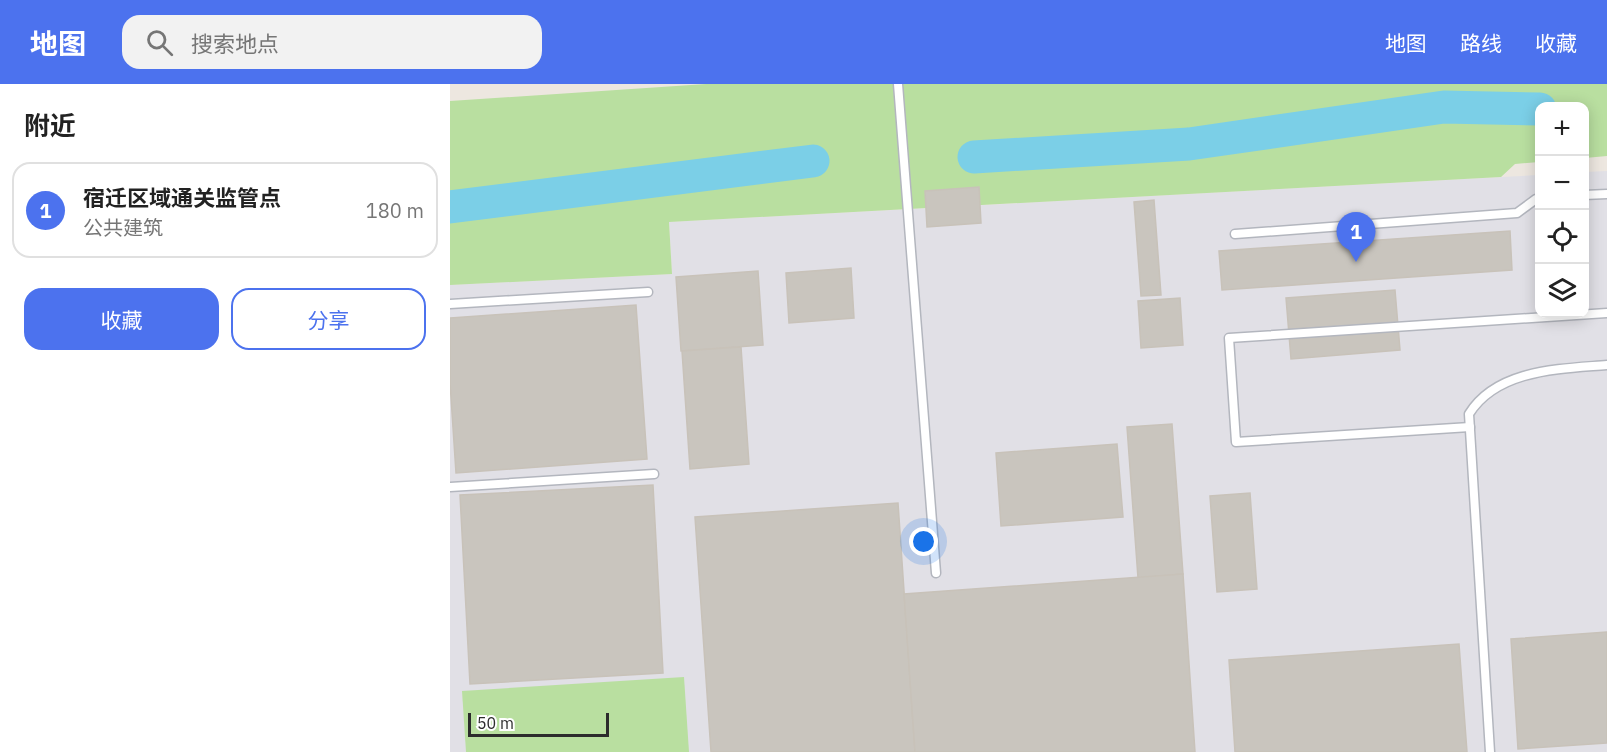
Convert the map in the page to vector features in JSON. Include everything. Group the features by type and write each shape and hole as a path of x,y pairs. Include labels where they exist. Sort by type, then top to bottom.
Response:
{"lane":[{"path":"898,84 936,573"},
{"path":"1589,195 1607,194"},
{"path":"1235,234 1517,213 1535,200"},
{"path":"450,304 648,292"},
{"path":"1470,427 1236,442 1229,338 1607,313"},
{"path":"1490,752 1469,414 1476,404 1492,390 1507,383 1548,370 1607,365"},
{"path":"450,487 654,474"}],"shaded area":[{"path":"1607,171 1607,752 450,752 450,285 672,274 669,222 1535,175 1535,318 1589,318 1589,172"}],"green space":[{"path":"706,84 1607,84 1607,156 1589,158 1589,102 1535,102 1535,162 1515,164 1501,177 669,222 672,274 450,285 450,101"},
{"path":"684,677 689,752 466,752 462,691"}],"building":[{"path":"979,187 981,223 927,227 925,191"},
{"path":"1154,200 1161,295 1141,296 1134,202"},
{"path":"1510,231 1512,270 1222,290 1219,251"},
{"path":"851,268 854,318 789,323 786,273"},
{"path":"758,271 763,345 681,351 676,277"},
{"path":"1395,290 1400,350 1291,359 1286,298"},
{"path":"1180,298 1183,345 1141,348 1138,301"},
{"path":"636,305 647,459 456,473 450,382 450,318"},
{"path":"741,347 749,464 690,469 682,351"},
{"path":"1172,424 1183,574 1138,578 1127,427"},
{"path":"1117,444 1123,517 1001,526 996,453"},
{"path":"653,485 663,673 470,684 460,495"},
{"path":"1250,493 1257,589 1217,592 1210,496"},
{"path":"898,503 915,752 711,752 695,517"},
{"path":"1183,574 1195,752 915,752 904,594"},
{"path":"1607,632 1607,743 1518,749 1511,639"},
{"path":"1459,644 1467,752 1235,752 1229,660"}],"waterway":[{"path":"974,157 1189,144 1444,107 1535,109"},
{"path":"450,207 813,161"}],"place":[{"name":"宿迁区域通关监管点","path":"1356,262"}]}
